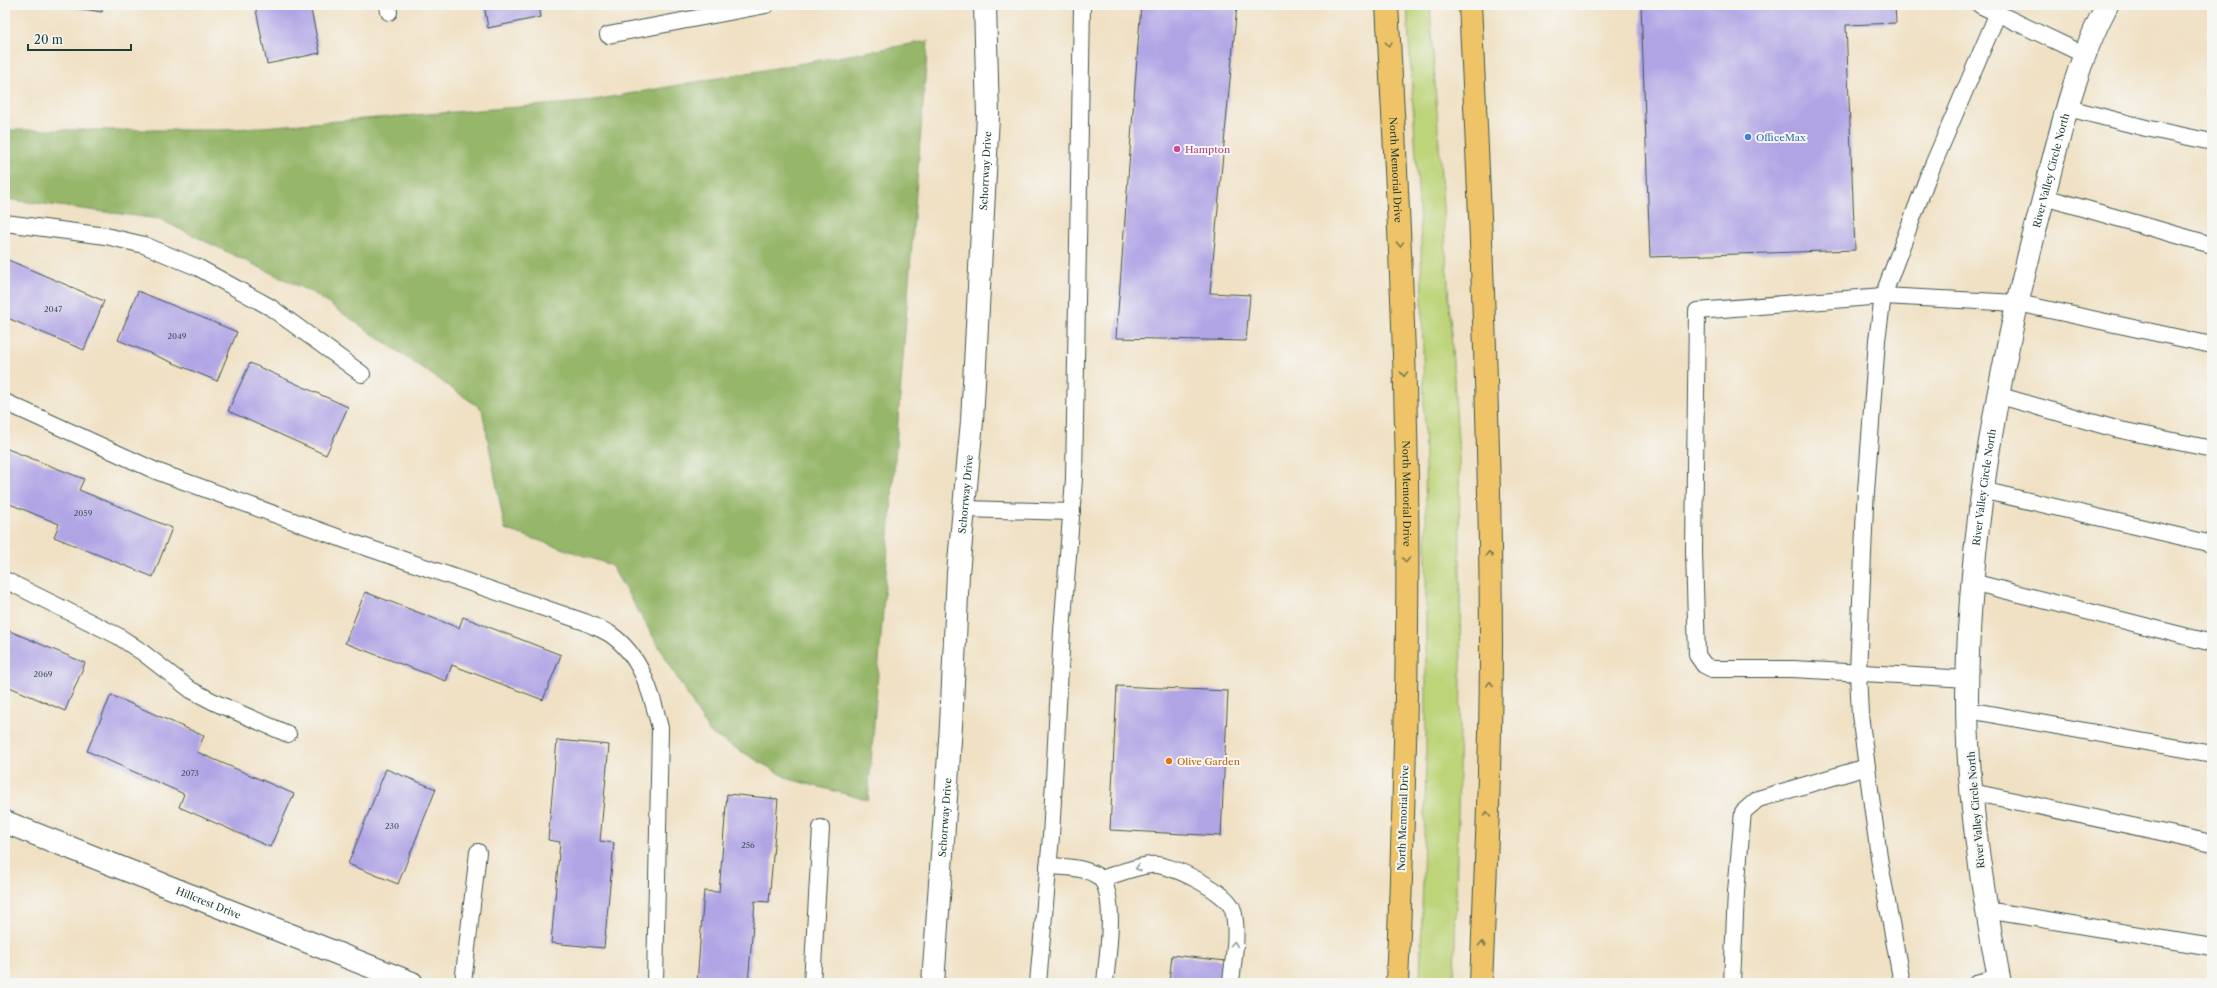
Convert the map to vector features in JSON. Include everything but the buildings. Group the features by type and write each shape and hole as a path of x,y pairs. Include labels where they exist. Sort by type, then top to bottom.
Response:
{"main road":[{"name":"North Memorial Drive","path":"1387,5 1399,217 1407,482 1405,789 1397,983"},
{"path":"1470,5 1484,271 1491,640 1485,894 1481,983"}],"street":[{"name":"Schorrway Drive","path":"933,983 951,726 958,573 972,421 988,116 985,5"},
{"name":"River Valley Circle North","path":"2000,980 1986,910 1972,792 1968,710 1972,582 1982,490 1997,394 2044,197 2068,108 2085,55 2107,5"},
{"name":"Hillcrest Drive","path":"5,822 412,983"}],"lane":[{"path":"608,35 766,5"},
{"path":"1038,983 1048,866 1062,632 1074,471 1082,5"},
{"path":"1980,5 1997,15 2085,55"},
{"path":"1902,983 1880,864 1860,715 1858,673 1866,498 1877,340 1883,296 1927,179 1997,15"},
{"path":"2068,108 2146,128 2212,142"},
{"path":"2044,197 2212,245"},
{"path":"5,223 106,236 136,243 199,268 270,306 362,374"},
{"path":"1968,680 1793,669 1712,669 1704,665 1697,655 1694,552 1697,311 1883,296 2018,303 2212,345"},
{"path":"1997,394 2116,429 2212,449"},
{"path":"5,402 156,471 348,541 585,622 610,635 630,654 642,672 653,696 660,728 655,983"},
{"path":"1982,490 2212,544"},
{"path":"964,509 1072,512"},
{"path":"5,580 118,636 142,652 197,694 288,734"},
{"path":"1972,582 2212,643"},
{"path":"1968,710 2212,754"},
{"path":"1732,983 1736,892 1743,812 1758,799 1867,766"},
{"path":"1972,792 2212,843"},
{"path":"812,983 821,828"},
{"path":"463,983 478,852"},
{"path":"1048,866 1079,869 1101,878 1152,864 1189,874 1212,889 1232,908 1236,923 1231,983"},
{"path":"1101,878 1108,892 1110,916 1105,983"},
{"path":"1986,910 2212,947"},
{"path":"1976,983 2000,980"}],"green space":[{"path":"1407,5 1430,5 1459,456 1461,684 1454,983 1420,983 1426,765 1426,518 1421,241"},
{"path":"928,41 868,800 789,779 710,733 611,565 505,529 482,409 313,293 159,219 5,199 5,130 223,130 583,102"}],"place":[{"name":"OfficeMax","path":"1748,137"},
{"name":"Hampton","path":"1177,149"},
{"name":"Olive Garden","path":"1169,761"}]}
